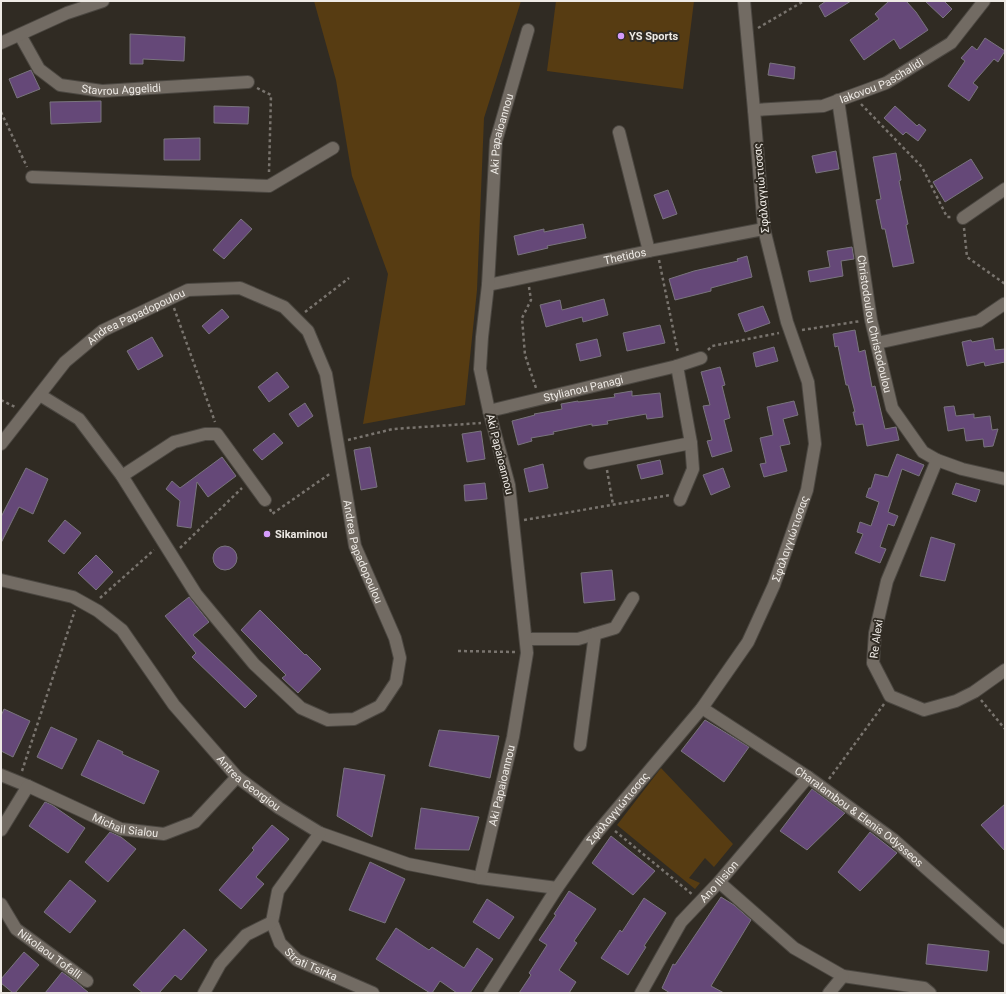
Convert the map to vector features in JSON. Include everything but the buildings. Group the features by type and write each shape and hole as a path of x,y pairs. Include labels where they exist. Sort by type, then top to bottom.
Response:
{"street":[{"path":"1,44 67,13 103,1"},
{"name":"Σφάλαγγιώτισσας","path":"490,993 557,888 590,841 702,708 748,642 774,585 807,490 815,444 808,382 790,331 764,229 744,1"},
{"name":"Iakovou Paschalidi","path":"754,110 823,106 886,83 951,43 984,1"},
{"name":"Aki Papaioannou","path":"480,878 513,737 527,653 509,485 480,369 488,285 496,141 528,30"},
{"name":"Stavrou Aggelidi","path":"20,35 39,69 60,85 102,91 248,82"},
{"name":"Christodoulou Christodoulou","path":"838,100 871,320 892,408 923,452 937,460 962,469 1005,479"},
{"path":"619,132 653,250"},
{"path":"32,176 269,186 333,148"},
{"path":"963,218 1005,189"},
{"name":"Thetidos","path":"488,285 653,250 764,229"},
{"name":"Andrea Papadopoulou","path":"1,444 65,362 102,331 188,290 240,288 284,307 308,331 326,374 355,546 395,638 400,658 396,682 380,706 354,719 347,720 328,720 301,708 254,664 196,594 122,476 78,420 40,395"},
{"path":"877,343 979,321 1004,304 1005,305"},
{"name":"Stylianou Panagi","path":"491,416 540,399 679,366 701,358"},
{"path":"679,366 691,443 693,469 682,497"},
{"path":"122,476 174,442 205,434 217,434 265,500"},
{"path":"590,463 691,443"},
{"name":"Re Alexi","path":"890,696 873,664 876,633 887,581 937,460"},
{"name":"Antrea Georgiou","path":"1,580 73,597 98,610 122,630 174,705 237,777 278,808 320,833 408,864 480,878 557,888"},
{"path":"526,639 578,639 615,628 633,598"},
{"path":"580,745 595,634"},
{"path":"890,696 924,710 956,701 974,692 1005,670"},
{"name":"Charalambou & Elenis Odysseos","path":"702,708 808,777 894,840 1005,938"},
{"name":"Michail Sialou","path":"1,775 24,784 121,829 164,834 195,822 237,777"},
{"name":"Ano Ilision","path":"641,993 681,922 719,882 808,777"},
{"path":"1,830 24,784"},
{"path":"204,993 220,964 246,935 272,922 278,891 320,833"},
{"path":"719,882 794,948 843,976 924,988 930,993"},
{"name":"Nikolaou Tofalli","path":"1,904 16,929 87,981"},
{"name":"Strati Tsirka","path":"272,922 280,943 297,960 373,993"},
{"path":"829,993 843,976"}],"path":[{"path":"747,35 804,1"},
{"path":"248,82 271,95 269,186"},
{"path":"852,95 922,167 947,217 963,218 967,257 1005,284"},
{"path":"1,112 32,176"},
{"path":"653,250 679,366"},
{"path":"527,277 532,300 522,318 525,354 540,399"},
{"path":"295,319 349,278"},
{"path":"171,298 216,425 217,434"},
{"path":"701,358 712,346 790,331 871,320"},
{"path":"338,442 393,429 491,416"},
{"path":"605,460 613,505"},
{"path":"265,500 272,514 342,466"},
{"path":"172,556 250,480"},
{"path":"513,522 613,505 682,497"},
{"path":"91,607 163,541"},
{"path":"24,784 78,600"},
{"path":"458,651 527,653"},
{"path":"974,692 1005,729"},
{"path":"822,788 890,696"},
{"path":"606,823 701,902"}],"shaded area":[{"path":"314,1 521,1 484,118 477,290 465,405 363,424 388,274 352,176 336,80"},
{"name":"YS Sports","path":"556,1 694,1 683,89 547,71"},
{"path":"661,768 733,844 714,867 705,858 689,878 700,883 695,889 617,825"}],"place":[{"name":"YS Sports","path":"621,36"},
{"name":"Sikaminou","path":"267,534"}]}
